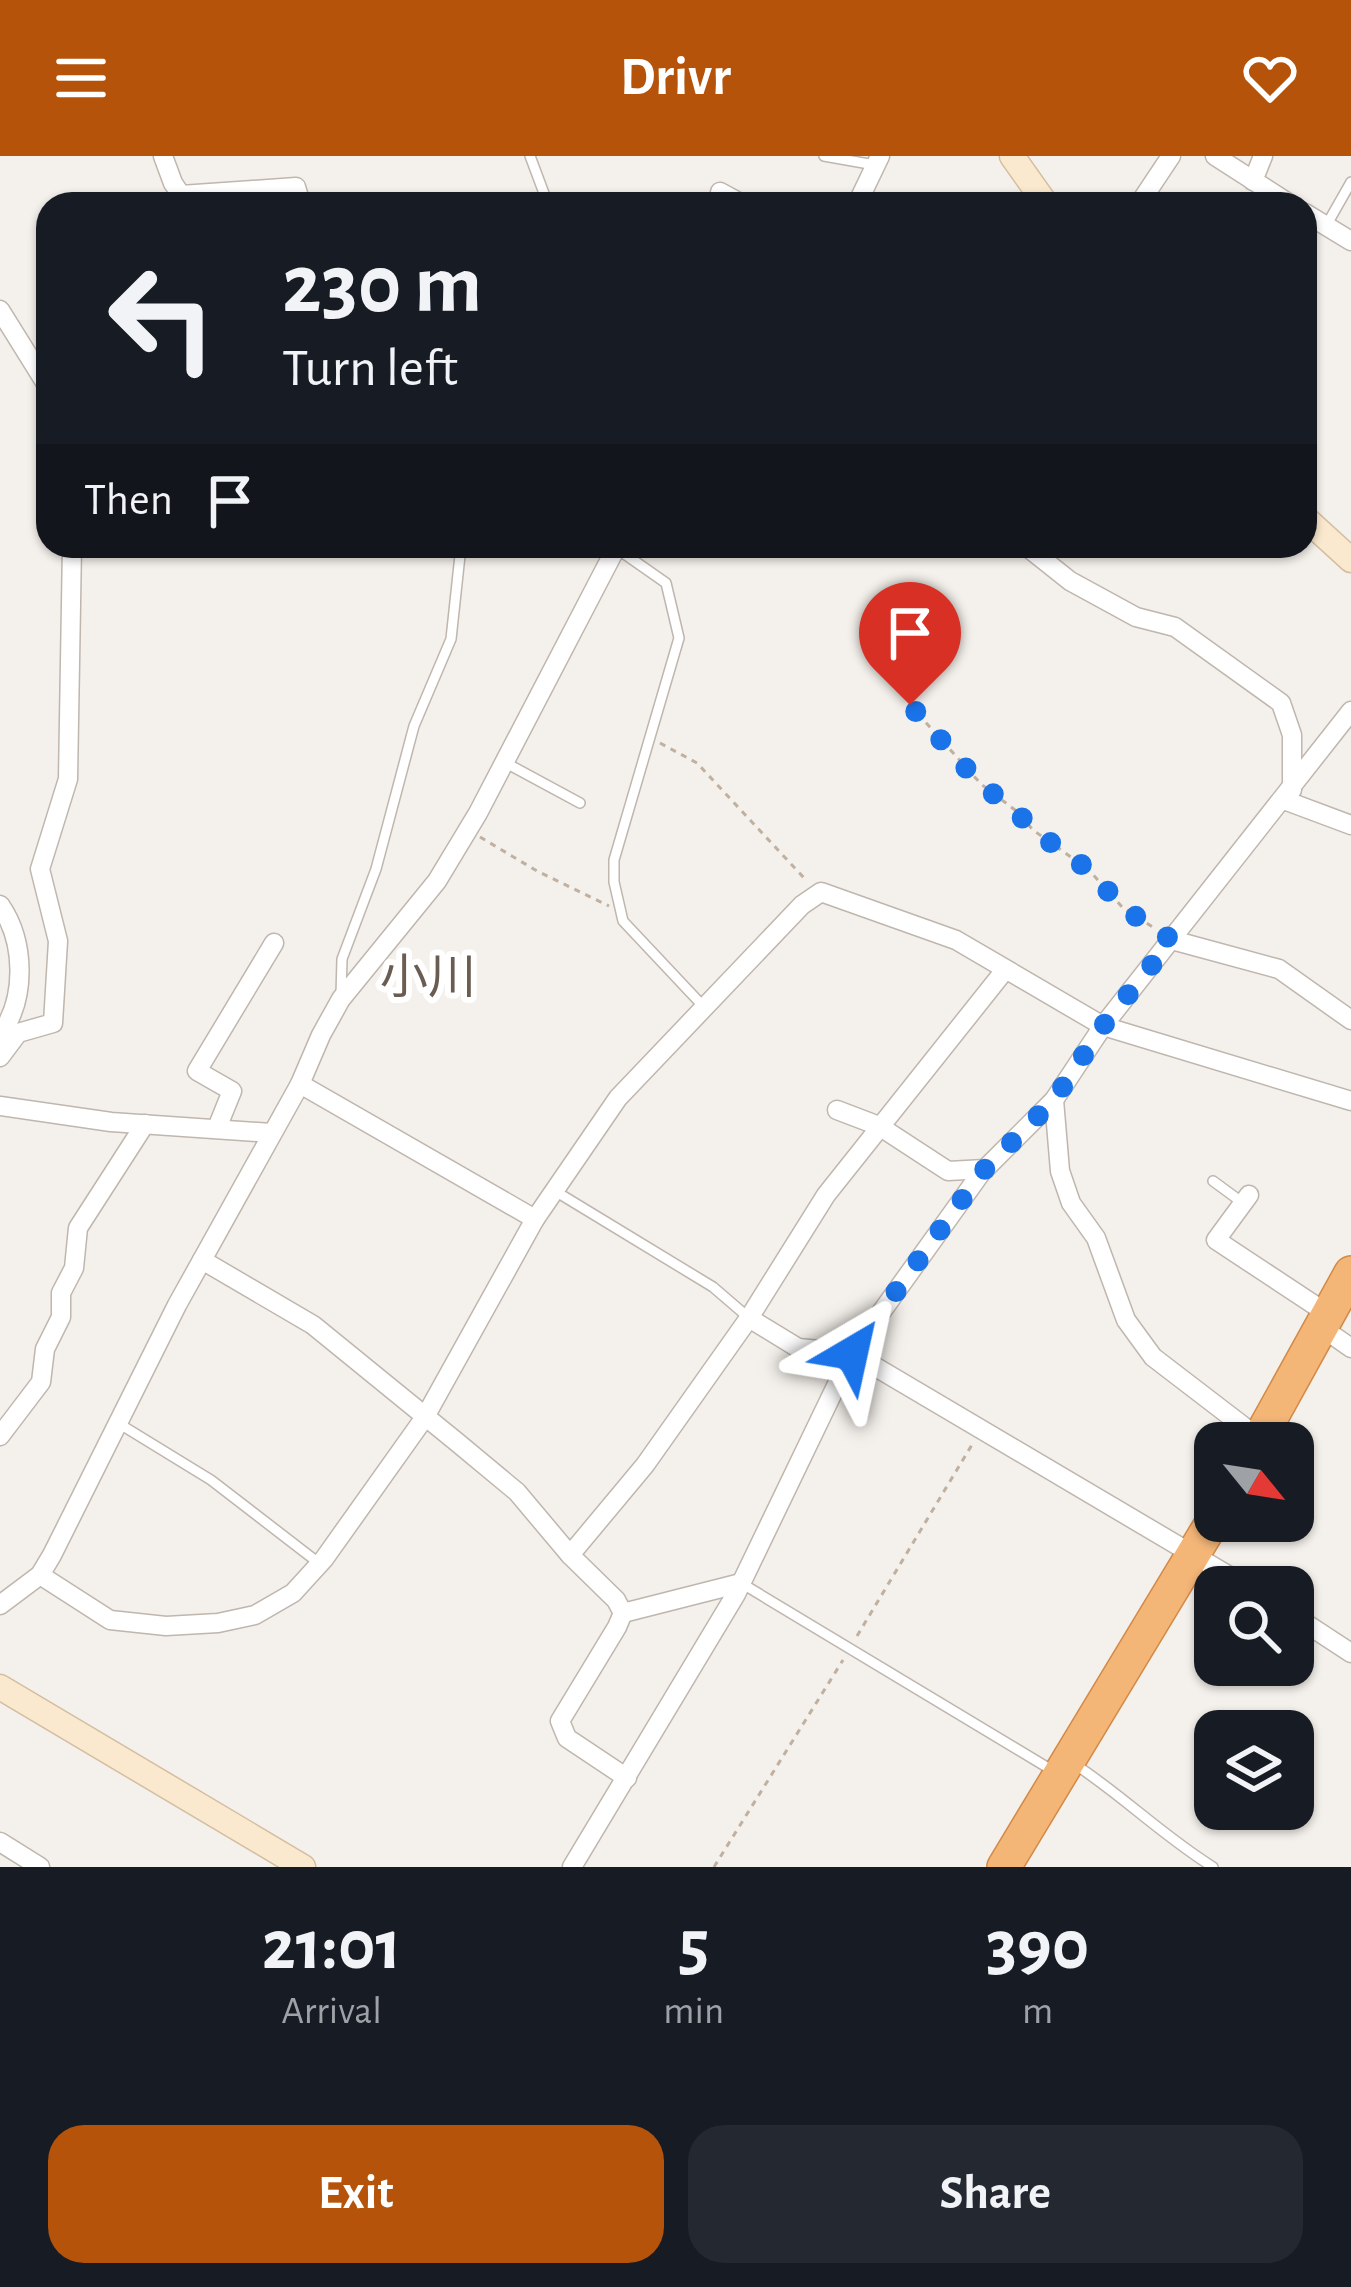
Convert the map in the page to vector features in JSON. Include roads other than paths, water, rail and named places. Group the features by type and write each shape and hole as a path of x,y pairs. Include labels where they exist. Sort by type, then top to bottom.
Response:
{"highway":[{"path":"1269,1422 1351,1273"},
{"path":"1004,1867 1201,1542"}],"street":[{"path":"164,156 181,192"},
{"path":"1012,156 1038,192"},
{"path":"1147,192 1171,156"},
{"path":"1215,156 1270,192"},
{"path":"1253,182 1263,156"},
{"path":"862,192 877,160"},
{"path":"249,192 296,187 297,192"},
{"path":"1317,220 1351,241"},
{"path":"0,310 36,368"},
{"path":"1317,529 1351,560"},
{"path":"0,1057 18,1033 53,1023 58,941 40,869 68,779 71,558"},
{"path":"0,1605 40,1575 341,999 394,938 468,830 610,558"},
{"path":"1041,558 1070,581 1136,617 1175,626 1281,703 1292,735 1288,795"},
{"path":"572,1867 741,1583 852,1353 985,1169 1054,1100 1103,1026 1351,711"},
{"path":"1288,795 1351,825"},
{"path":"40,1575 110,1620 166,1626 255,1615 293,1593 320,1564 425,1418 535,1219 639,1072 820,892 956,940 1103,1026 1351,1101"},
{"path":"0,905 18,941 20,988 0,1035"},
{"path":"1172,940 1279,969 1351,1020"},
{"path":"218,1128 232,1091 197,1071 274,943"},
{"path":"570,1555 645,1465 749,1318 826,1195 1006,970"},
{"path":"300,1084 535,1219"},
{"path":"1054,1100 1060,1171 1071,1203 1096,1238 1126,1320 1153,1357 1235,1422"},
{"path":"0,1106 272,1133"},
{"path":"837,1110 879,1126 948,1171 985,1169"},
{"path":"0,1436 41,1382 45,1349 61,1316 62,1293 74,1268 78,1228 146,1124"},
{"path":"1246,1199 1216,1240 1324,1320 1351,1348"},
{"path":"202,1260 314,1325 517,1492 623,1613"},
{"path":"749,1318 798,1348 852,1353 1215,1566"},
{"path":"626,1778 567,1738 560,1721 623,1613 741,1583"},
{"path":"1314,1629 1351,1653"},
{"path":"0,1687 303,1867"},
{"path":"0,1842 40,1867"}],"lane":[{"path":"530,156 544,192"},
{"path":"824,156 877,160"},
{"path":"1326,226 1351,182"},
{"path":"341,999 342,959 376,869 414,726 451,639 460,558"},
{"path":"631,558 666,583 679,638 614,860 618,908 634,934 704,1006"},
{"path":"504,761 580,803"},
{"path":"1213,1181 1246,1199"},
{"path":"555,1191 713,1287 749,1318"},
{"path":"117,1423 211,1480 320,1564"},
{"path":"741,1583 1066,1768 1113,1789 1179,1846 1213,1867"}],"district":[{"name":"小川","path":"428,979"}]}
